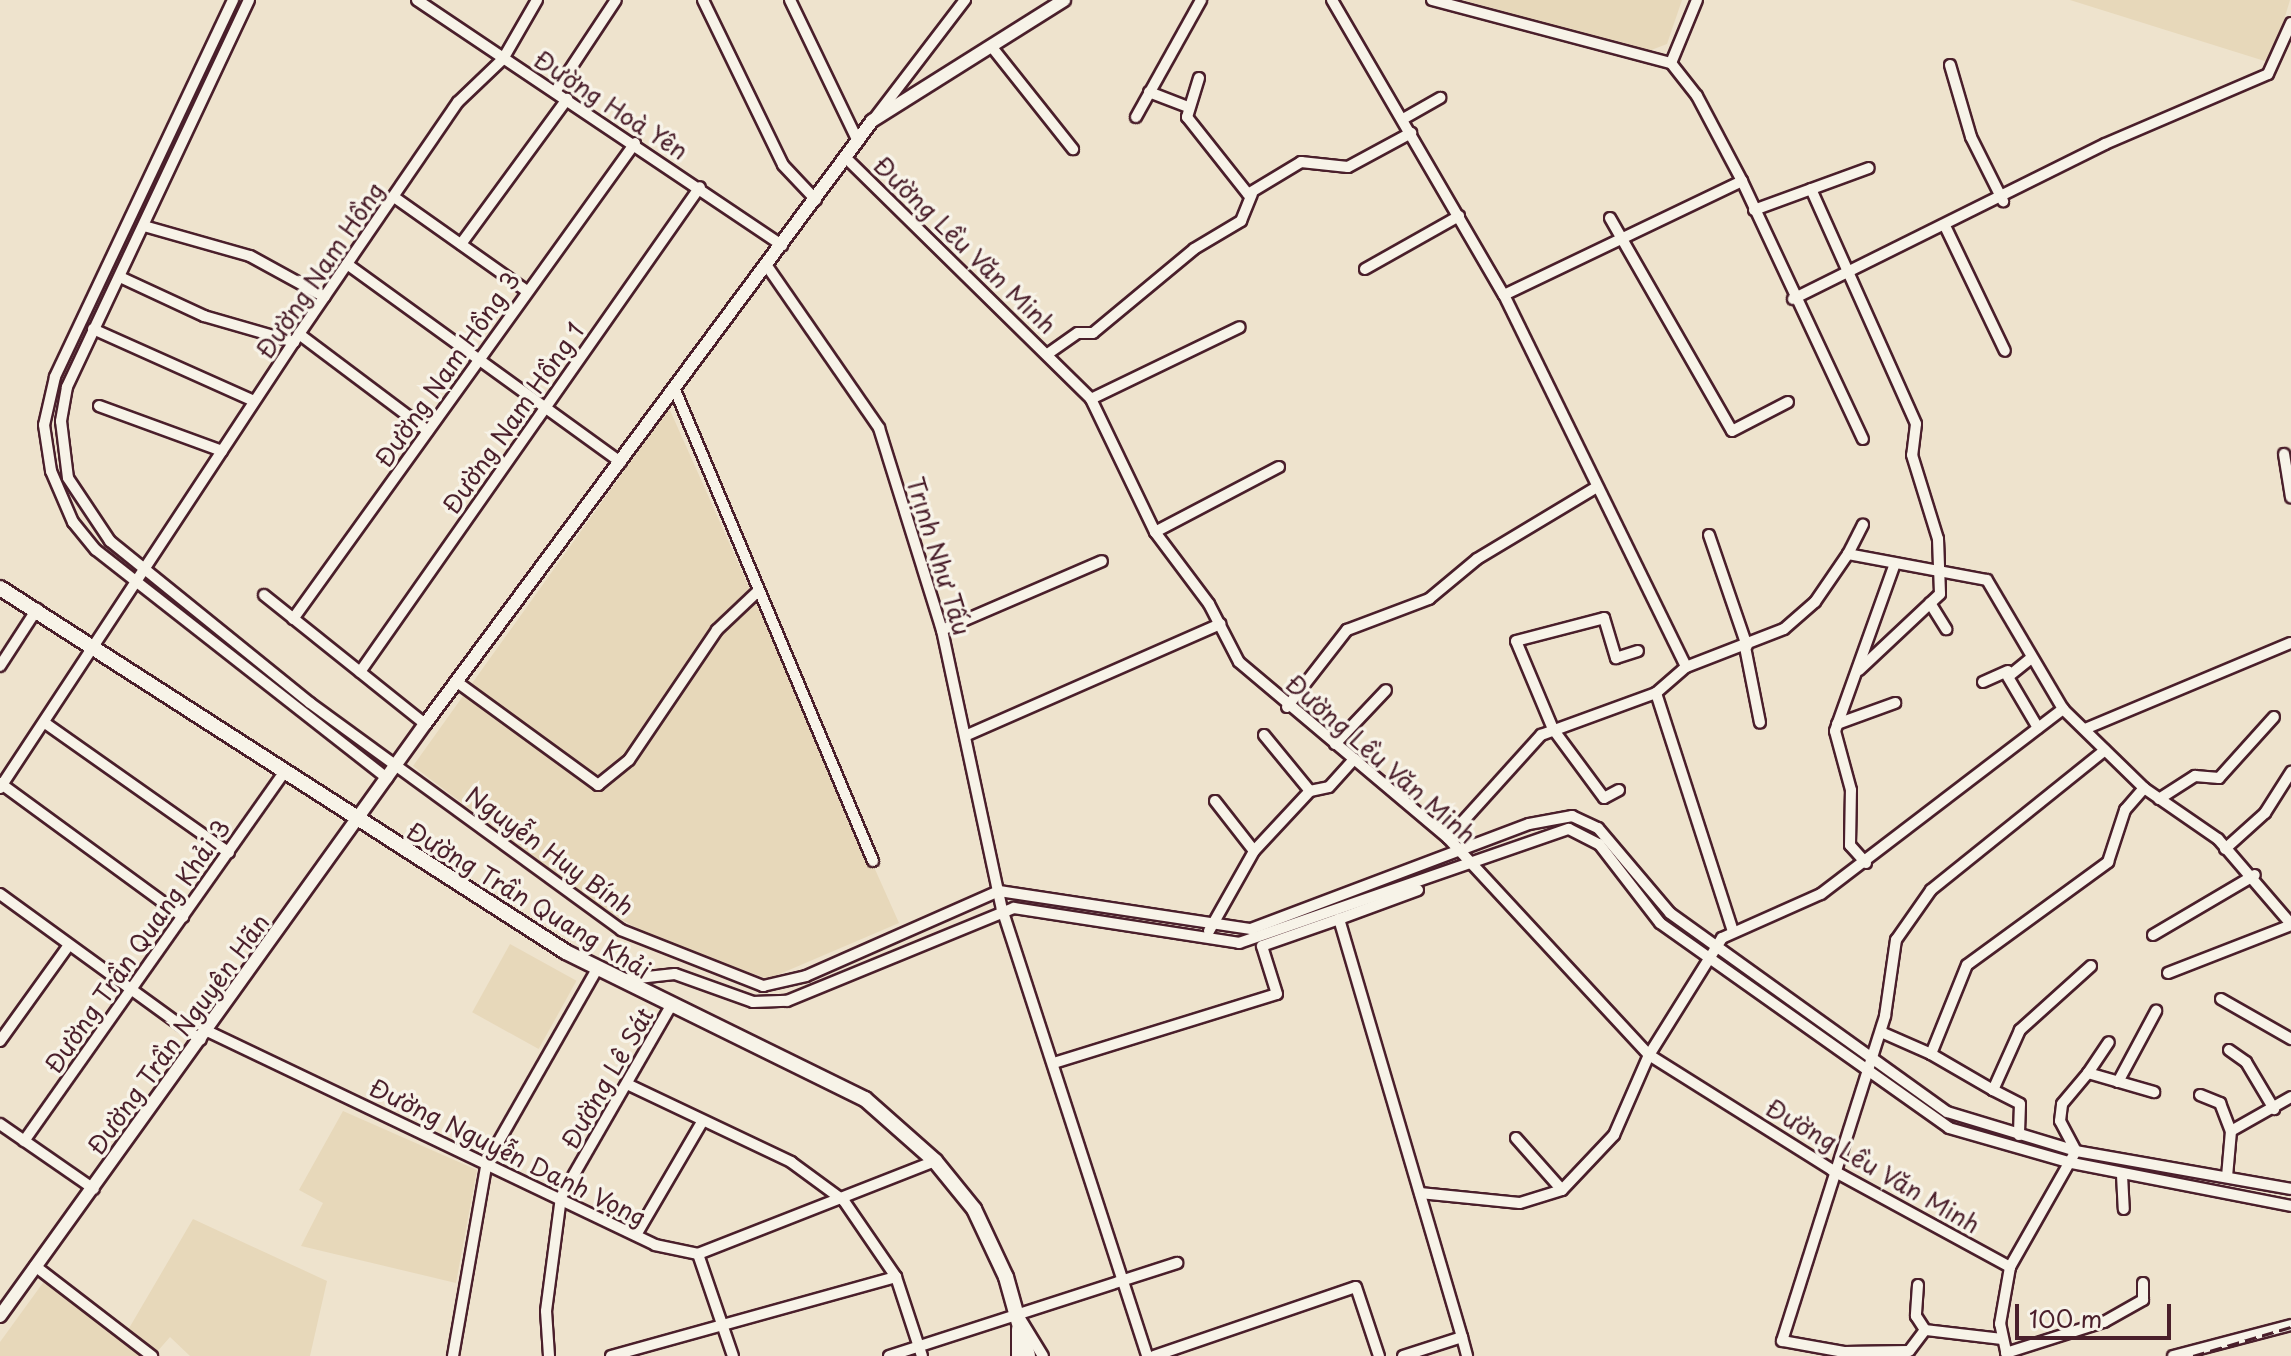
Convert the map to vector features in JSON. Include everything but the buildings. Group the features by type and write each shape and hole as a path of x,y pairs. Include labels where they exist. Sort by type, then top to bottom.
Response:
{"main road":[{"name":"Đường Trần Quang Khải","path":"0,588 96,646 357,823 597,969 838,1081 935,1161 988,1232 1018,1315"},
{"path":"1018,1315 1028,1356"}],"street":[{"path":"233,0 49,396 44,425 51,471 84,536 138,573 392,770"},
{"path":"249,0 93,329 63,400 61,449 94,526 138,573 392,770"},
{"name":"Đường Nam Hồng","path":"1,785 96,646 138,573 347,264 458,102 503,59 537,0"},
{"path":"555,92 616,0"},
{"path":"703,0 783,165 816,200"},
{"path":"790,0 858,141"},
{"path":"872,121 965,0"},
{"path":"872,121 1064,0"},
{"path":"1136,117 1201,0"},
{"path":"1332,0 1504,295 1686,667"},
{"path":"1432,0 1671,63 1697,96 1742,181 1793,299 1863,439"},
{"path":"1671,63 1697,0"},
{"name":"Đường Hoà Yên","path":"423,2 782,245"},
{"path":"1793,299 2003,201 2105,144 2268,74 2291,23"},
{"path":"991,46 1073,149"},
{"path":"1950,65 1971,137 2003,201"},
{"path":"1186,106 1199,78"},
{"path":"1149,92 1186,106 1237,187 1252,194"},
{"path":"1403,119 1440,98"},
{"path":"461,244 567,99"},
{"name":"Đường Trần Nguyên Hãn","path":"0,1316 357,823 425,724 872,121"},
{"path":"1049,353 1078,333 1093,333 1194,249 1241,221 1252,194 1301,162 1348,167 1411,133"},
{"name":"Đường Nam Hồng 3","path":"293,619 635,143"},
{"name":"Đường Lều Văn Minh","path":"846,158 1049,353 1091,399 1155,532 1220,624 1239,662 1287,707 1448,838 1649,1055 1832,1170 2010,1267"},
{"path":"1754,210 1869,168"},
{"path":"1504,295 1622,244 1742,181"},
{"name":"Đường Nam Hồng 1","path":"360,672 700,187"},
{"path":"1811,189 1916,424 1912,455 1938,539 1940,594 1859,670"},
{"path":"394,197 527,291"},
{"path":"1365,269 1459,216"},
{"path":"1610,218 1622,244 1732,431 1788,402"},
{"path":"144,226 250,256 325,297"},
{"path":"1946,228 2005,351"},
{"path":"347,264 621,462"},
{"name":"Trịnh Như Tấu","path":"767,266 879,428 942,630 1002,909 1057,1062 1147,1356"},
{"path":"120,277 204,316 297,338 428,431"},
{"path":"1091,399 1240,327"},
{"path":"93,329 254,401"},
{"path":"675,390 756,593 873,861"},
{"path":"99,406 222,451"},
{"path":"2284,454 2291,497"},
{"path":"1155,532 1279,467"},
{"path":"1287,707 1347,630 1429,599 1477,559 1597,487"},
{"path":"1448,838 1520,751 1553,729 1656,693 1686,667 1784,629 1815,602 1848,554 1863,525"},
{"path":"84,536 94,526"},
{"path":"1709,535 1746,646 1760,723"},
{"path":"1848,554 1979,576 1998,591 2030,659 2063,709 2144,788 2226,848 2255,875 2291,925 2240,951 2168,973"},
{"path":"942,630 1102,561"},
{"path":"1866,863 1850,845 1851,790 1837,724 1895,563"},
{"path":"457,682 598,785 629,760 717,630 756,593"},
{"path":"264,595 425,724"},
{"path":"1930,603 1946,629"},
{"path":"0,666 37,609"},
{"path":"1619,790 1604,798 1553,729 1516,641 1604,618 1616,658 1638,651"},
{"path":"965,736 1220,624"},
{"path":"2085,729 2291,643"},
{"path":"1983,682 2030,659"},
{"path":"2008,671 2038,728"},
{"path":"1335,744 1386,690"},
{"path":"1656,693 1733,932"},
{"path":"1837,724 1895,703"},
{"path":"1420,1193 1520,1203 1562,1190 1614,1135 1649,1055 1715,945 1733,932 1794,909 1866,863 1958,784 2063,709"},
{"path":"2159,799 2195,776 2219,778 2274,717"},
{"path":"45,723 229,853"},
{"path":"1264,735 1310,791"},
{"path":"1925,1330 1909,1351 1814,1351 1782,1341 1821,1232 1832,1170 1881,1032 1896,940 1922,900 2105,750"},
{"path":"1209,943 1209,927 1254,851 1310,791 1329,787 1354,759"},
{"name":"Nguyễn Huy Bính","path":"392,770 594,914 743,983 806,976 999,891"},
{"path":"2226,848 2265,813 2291,772"},
{"name":"Đường Trần Quang Khải 3","path":"24,1141 282,775"},
{"path":"1,785 183,917"},
{"path":"1931,1054 1967,965 2108,862 2125,810 2144,788"},
{"path":"1215,801 1254,851"},
{"path":"999,891 1209,927 1251,929 1458,849 1572,816 1598,828 1670,913 1947,1112 2076,1151 2286,1188 2278,1202"},
{"path":"618,980 675,974 753,1002 787,1001 1002,909 1209,943 1272,933 1569,829 1599,844 1660,923 1949,1128 2122,1175 2291,1206"},
{"path":"1619,871 1628,864"},
{"path":"2153,935 2255,875"},
{"path":"1057,1062 1277,994 1262,946 1418,890"},
{"name":"Đường Nguyễn Danh Vọng","path":"2,900 129,990 204,1036 487,1162 636,1235 698,1254"},
{"path":"1339,919 1467,1356"},
{"path":"0,1041 69,945"},
{"path":"1993,1090 2020,1030 2091,966"},
{"path":"454,1356 487,1162 597,969"},
{"path":"2221,999 2291,1039"},
{"name":"Đường Lê Sát","path":"549,1356 546,1311 561,1197 671,1006"},
{"path":"2118,1082 2156,1011"},
{"path":"1881,1032 1931,1054 2020,1104 2019,1135"},
{"path":"1835,1047 1841,1037"},
{"path":"2109,1042 2059,1113 2076,1151 2072,1163 2010,1267 2002,1339 2006,1354 2104,1322 2143,1300 2143,1283"},
{"path":"2229,1050 2246,1062 2274,1109"},
{"path":"2088,1073 2154,1092"},
{"path":"627,1084 791,1162 844,1201 896,1277 921,1352"},
{"path":"2200,1095 2220,1103 2231,1131 2227,1177"},
{"path":"2231,1131 2291,1097"},
{"path":"636,1235 702,1122"},
{"path":"0,1124 94,1189"},
{"path":"1516,1138 1562,1190"},
{"path":"733,1356 698,1254 844,1201 935,1161"},
{"path":"2122,1175 2124,1209"},
{"path":"889,1356 921,1352 1018,1315 1177,1263"},
{"path":"35,1266 152,1356"},
{"path":"611,1356 896,1277"},
{"path":"1918,1285 1916,1316 1925,1330"},
{"path":"1154,1356 1356,1287 1379,1356"},
{"name":"Đường Trần Quang Khải","path":"1017,1356 1018,1315"},
{"name":"Đường Trần Quang Khải","path":"1018,1315 1043,1356"},
{"path":"2173,1356 2291,1325"},
{"path":"1925,1330 2002,1339"},
{"path":"1403,1356 1462,1337"}],"shaded area":[{"path":"1463,0 1682,0 1667,44 1646,52"},
{"path":"2070,0 2290,0 2271,63"},
{"path":"669,408 899,923 768,979 652,937 600,907 413,766"},
{"path":"510,944 576,981 539,1049 472,1012"},
{"path":"343,1111 477,1170 456,1283 301,1246 323,1203 299,1190"},
{"path":"193,1219 327,1281 310,1356 190,1356 170,1337 156,1353 128,1330"},
{"path":"45,1280 147,1356 0,1356 0,1342"}],"railway":[{"path":"2193,1356 2291,1327"}]}
